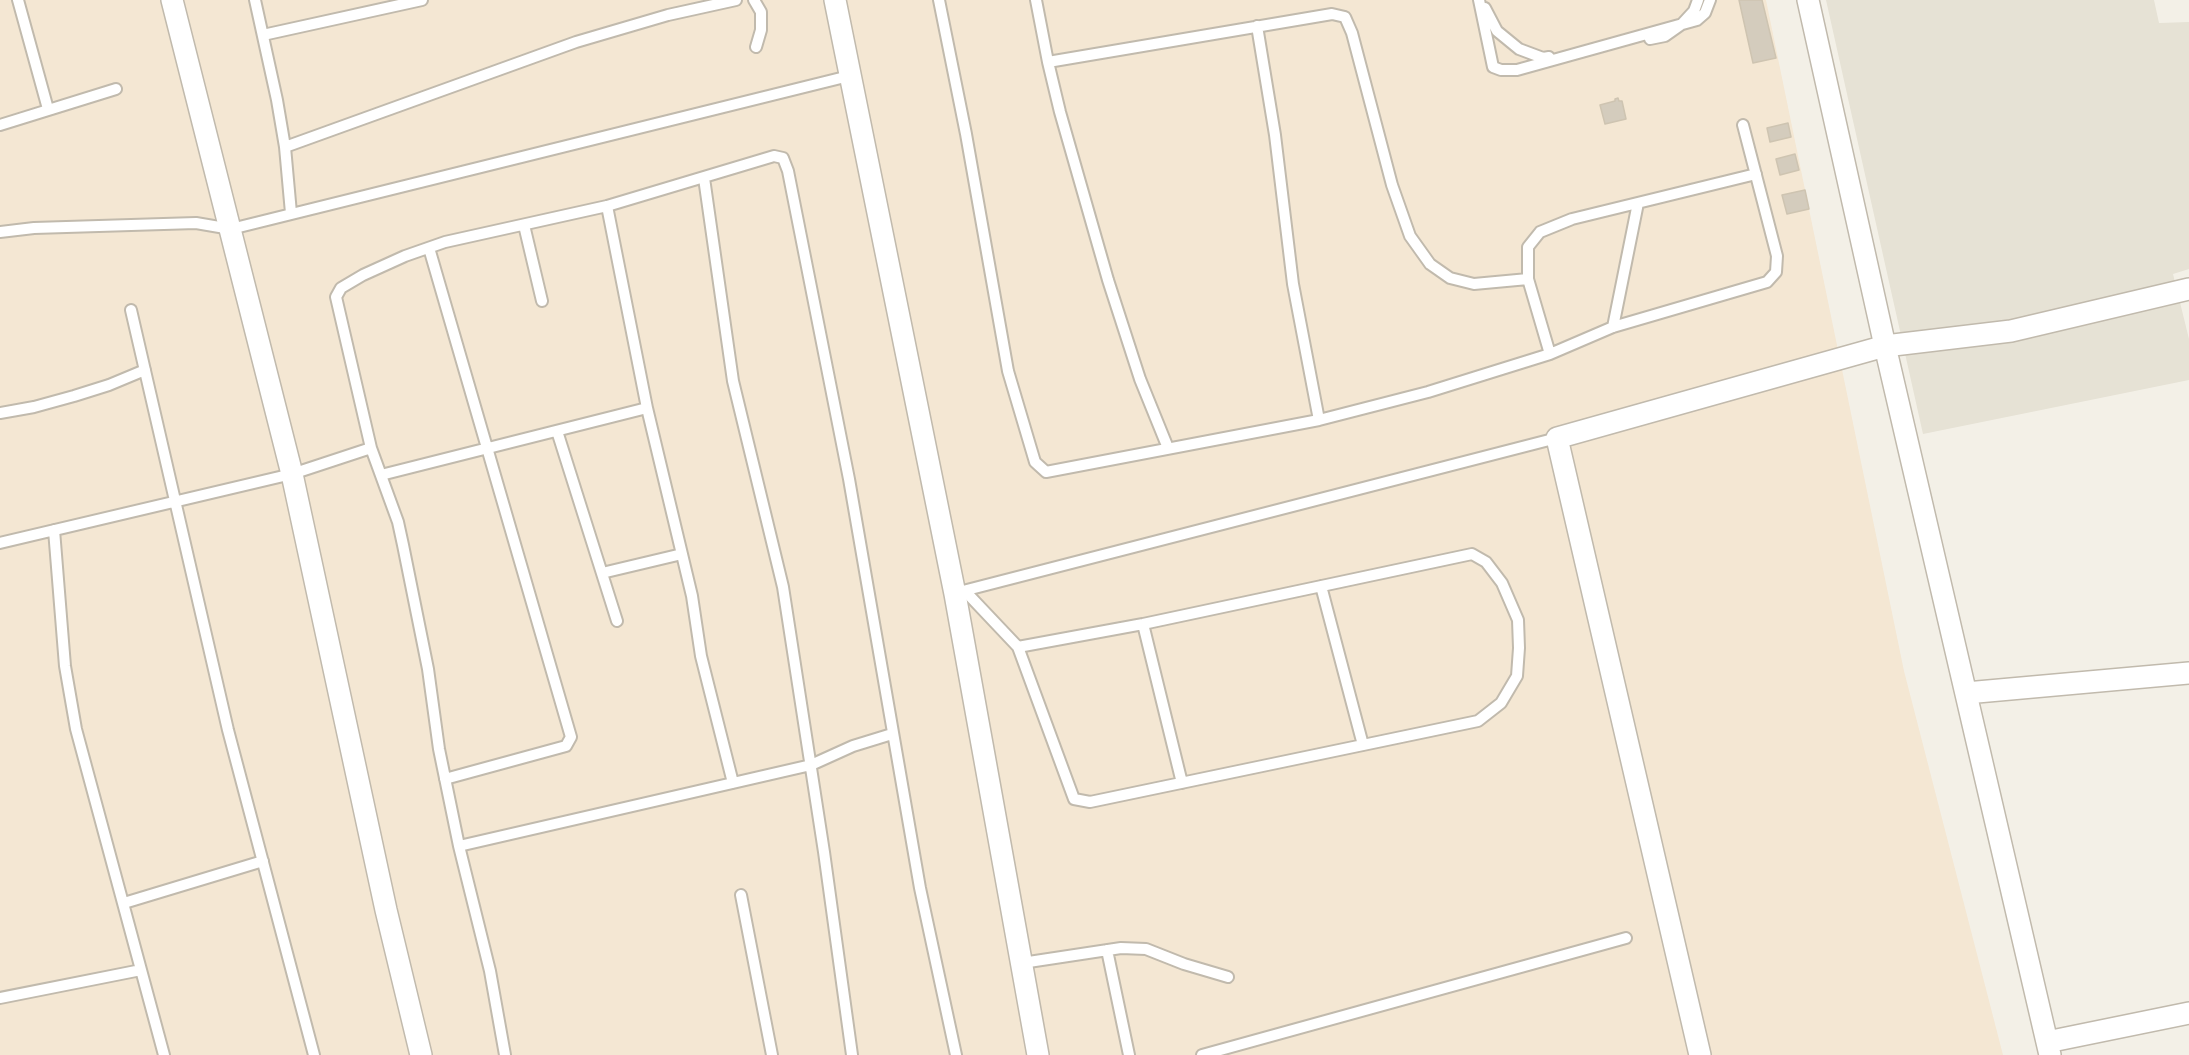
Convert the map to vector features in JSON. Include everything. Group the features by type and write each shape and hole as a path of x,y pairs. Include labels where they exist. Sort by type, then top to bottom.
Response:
{"street":[{"path":"172,0 292,474 386,910 422,1055"},
{"path":"835,0 849,76 960,592 1038,1055"},
{"path":"1808,0 1885,346 2048,1048 2189,1013"},
{"path":"1700,1055 1557,438 1885,346 2011,331 2189,289"},
{"path":"1966,693 2189,673"}],"lane":[{"path":"18,0 48,109"},
{"path":"255,0 285,147 291,213"},
{"path":"263,35 422,0"},
{"path":"285,147 576,42 668,15 736,0"},
{"path":"754,0 761,12 761,30 756,48"},
{"path":"939,0 966,134 1008,371 1035,462 1046,472 1319,420 1428,392 1550,354 1613,327 1767,282 1776,272 1777,256 1743,125"},
{"path":"1036,0 1048,62 1108,280 1140,379 1168,448"},
{"path":"1480,0 1497,32 1519,49 1543,58 1665,36 1688,18 1694,11 1698,0"},
{"path":"1480,0 1493,67 1501,70 1517,70 1697,20 1705,13 1710,0"},
{"path":"1048,62 1332,14 1345,17 1352,33 1392,185 1410,236 1430,264 1450,278 1474,285 1528,279"},
{"path":"1257,26 1275,135 1293,284 1319,420"},
{"path":"0,232 34,228 196,223 231,229 849,76"},
{"path":"0,125 116,89"},
{"path":"505,1055 490,971 445,779 428,669 398,522 371,448 336,297 341,288 363,275 429,248 607,206 774,156 783,158 788,171 849,479 920,888 956,1055"},
{"path":"1550,354 1528,279 1528,247 1540,232 1572,219 1756,174"},
{"path":"704,178 734,381 783,587 852,1055"},
{"path":"1613,327 1638,203"},
{"path":"607,206 647,408 692,596 701,656 733,783"},
{"path":"524,225 542,301"},
{"path":"429,248 571,737 566,746 445,779"},
{"path":"131,310 228,730 314,1055"},
{"path":"0,413 74,396 145,370"},
{"path":"381,475 647,408"},
{"path":"557,431 617,621"},
{"path":"960,592 1557,438"},
{"path":"0,543 292,474 371,448"},
{"path":"54,531 64,666 76,729 164,1055"},
{"path":"602,573 682,554"},
{"path":"960,592 1018,647 1074,799 1090,802 1478,721 1501,703 1517,676 1519,648 1518,620 1502,583 1486,562 1472,554 1143,624 1018,647"},
{"path":"1322,586 1363,745"},
{"path":"1143,624 1182,783"},
{"path":"459,846 810,765 832,754 892,734"},
{"path":"124,903 263,861"},
{"path":"741,895 772,1055"},
{"path":"1202,1055 1626,938"},
{"path":"1022,963 1120,948 1146,950 1228,977"},
{"path":"1107,950 1129,1055"},
{"path":"0,998 141,970"}],"shaded area":[{"path":"0,0 1766,0 1904,671 2003,1055 0,1055"},
{"path":"1826,0 2154,0 2159,23 2189,22 2189,269 2173,274 2189,339 2189,380 1923,434"}],"building":[{"path":"1739,0 1762,0 1776,58 1753,63"},
{"path":"1618,98 1622,101 1626,119 1605,124 1600,105"},
{"path":"1788,123 1791,137 1770,142 1767,128"},
{"path":"1795,154 1799,170 1780,175 1776,159"},
{"path":"1805,190 1809,209 1787,214 1782,195"}]}
